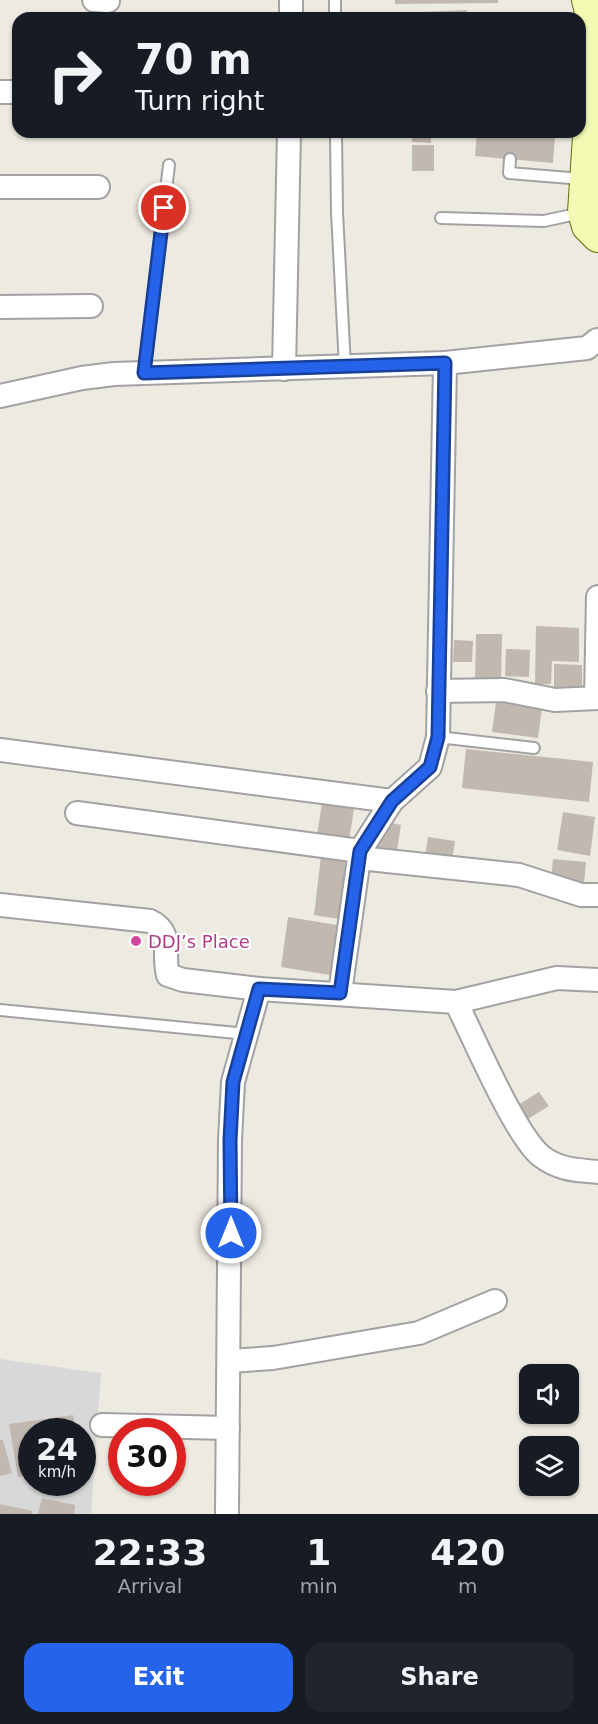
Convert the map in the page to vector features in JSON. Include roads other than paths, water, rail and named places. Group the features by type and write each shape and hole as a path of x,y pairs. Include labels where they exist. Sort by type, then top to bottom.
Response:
{"main road":[{"path":"586,114 595,34 588,0"},
{"path":"585,138 585,179 592,226"}],"street":[{"path":"94,0 108,1"},
{"path":"284,369 290,138"},
{"path":"0,186 98,187"},
{"path":"0,307 91,306"},
{"path":"0,396 82,378 144,373 445,363 587,348 598,341"},
{"path":"340,993 359,854 392,801 430,767 438,737 445,363"},
{"path":"438,691 504,690 555,700 597,698 598,597"},
{"path":"0,750 392,801"},
{"path":"77,813 519,875 580,895 598,895"},
{"path":"0,905 150,921 161,926 165,934 165,963 168,975 183,980 259,989 456,1002 557,978 598,980"},
{"path":"227,1514 230,1140 233,1082 259,989"},
{"path":"456,1002 519,1126 540,1155 566,1170 598,1172"},
{"path":"229,1361 273,1358 418,1333 495,1301"},
{"path":"102,1425 228,1428"}],"lane":[{"path":"336,138 336,212 345,367"},
{"path":"510,159 509,173 585,179"},
{"path":"144,373 170,165"},
{"path":"441,218 544,221 592,226"},
{"path":"438,737 534,748"},
{"path":"0,1010 247,1034"}],"place":[{"name":"DDJ’s Place","path":"136,941"}]}
